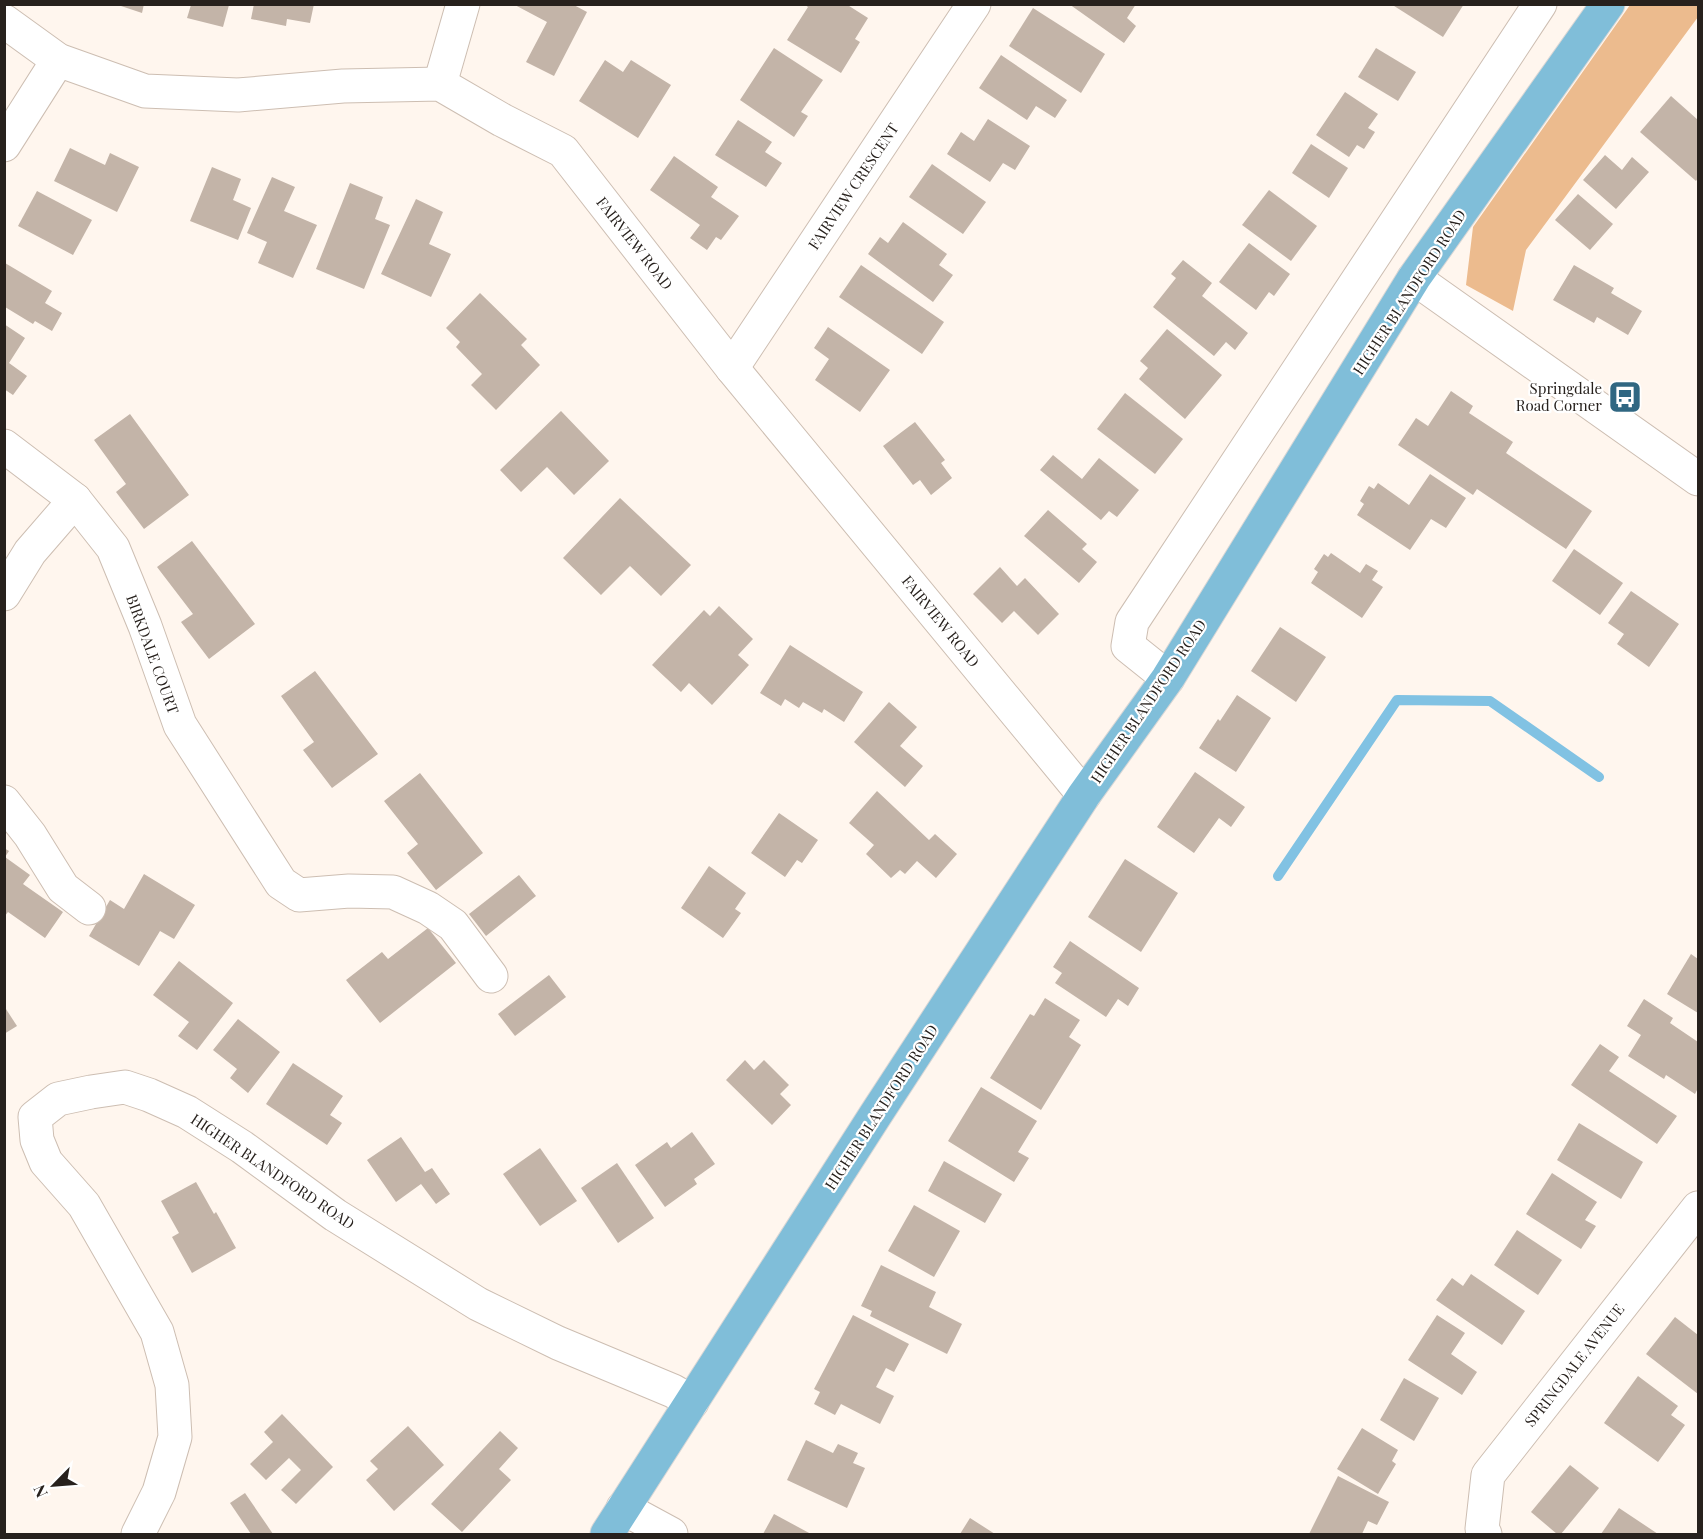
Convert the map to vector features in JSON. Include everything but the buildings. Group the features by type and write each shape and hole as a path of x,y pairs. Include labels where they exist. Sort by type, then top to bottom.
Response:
{"main road":[{"name":"HIGHER BLANDFORD ROAD","path":"615,1521 1084,795 1168,678 1414,278 1608,4"}],"street":[{"path":"4,21 58,60 145,91 238,95 343,86 440,84 464,4"},
{"name":"FAIRVIEW CRESCENT","path":"732,368 974,4"},
{"path":"1168,678 1128,646 1132,622 1540,4"},
{"path":"4,146 58,60"},
{"name":"FAIRVIEW ROAD","path":"440,84 502,120 563,151 732,368 1084,795"},
{"path":"1414,278 1698,479"},
{"name":"BIRKDALE COURT","path":"4,446 75,500 113,548 145,626 180,725 281,883 299,895 349,891 393,892 419,904 453,925 491,976"},
{"path":"4,594 30,552 75,500"},
{"path":"4,802 30,835 63,888 89,908"},
{"name":"HIGHER BLANDFORD ROAD","path":"138,1534 159,1492 175,1437 172,1386 157,1332 84,1205 46,1161 38,1140 34,1117 58,1099 125,1088 149,1095 187,1112 242,1147 335,1215 478,1304 558,1342 673,1390 692,1401"},
{"name":"SPRINGDALE AVENUE","path":"1485,1534 1482,1529 1488,1474 1698,1208"},
{"path":"615,1521 671,1534"}],"shaded area":[{"path":"1630,5 1698,5 1698,17 1526,250 1513,311 1466,285 1473,227"}],"waterway":[{"path":"1278,876 1397,700 1490,701 1599,777"}],"place":[{"name":"Springdale Road Corner","path":"1625,397"}]}
